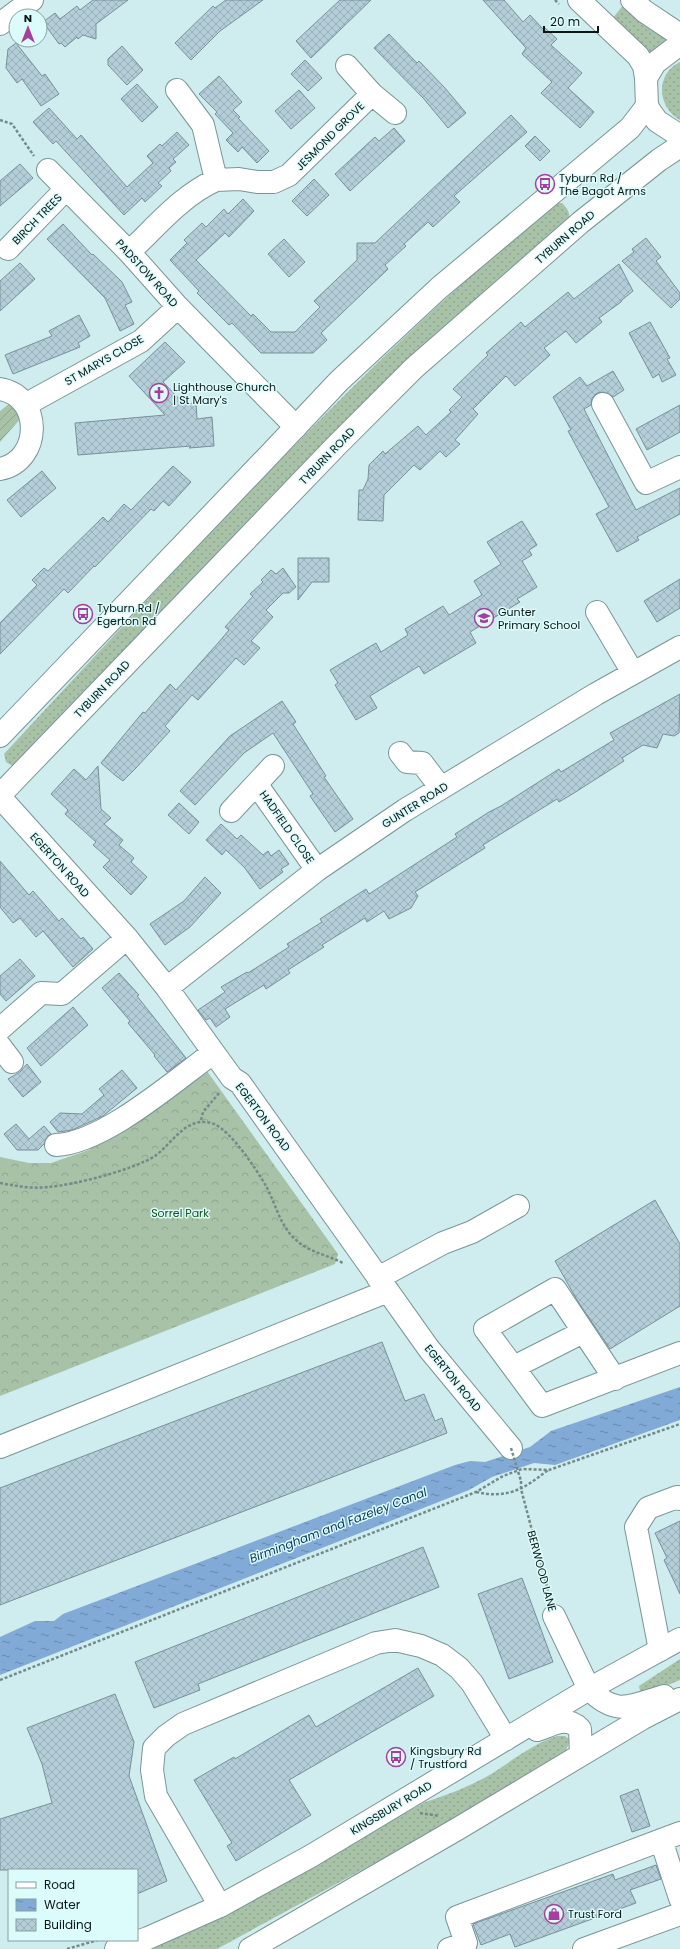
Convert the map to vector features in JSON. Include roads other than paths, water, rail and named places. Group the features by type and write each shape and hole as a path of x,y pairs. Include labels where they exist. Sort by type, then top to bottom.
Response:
{"main road":[{"path":"0,24 32,0"},
{"path":"632,0 644,11 680,35"},
{"path":"570,2 638,56 644,66 647,106 657,121 680,136"},
{"path":"646,78 655,63 680,44"},
{"name":"JESMOND GROVE","path":"347,66 372,94 395,113"},
{"path":"177,90 203,125 216,180"},
{"name":"JESMOND GROVE","path":"129,252 188,196 201,187 216,180 239,179 257,182 274,182 289,175 372,94"},
{"path":"0,736 296,427 338,381 428,299 554,190 630,128 647,106"},
{"name":"TYBURN ROAD","path":"0,796 330,452 414,368 581,222 659,160 680,146"},
{"name":"PADSTOW ROAD","path":"48,170 129,252 178,307 296,427"},
{"name":"BIRCH TREES","path":"8,249 66,189"},
{"name":"ST MARYS CLOSE","path":"25,404 141,341 178,307"},
{"path":"0,389 16,396 25,404 33,424 31,441 24,455 8,468 0,469"},
{"path":"603,404 646,483 680,467"},
{"path":"597,612 633,673"},
{"name":"GUNTER ROAD","path":"167,988 317,870 405,810 633,673 680,647"},
{"path":"400,753 407,762 422,763 441,788"},
{"name":"HADFIELD CLOSE","path":"231,811 257,785 273,766"},
{"name":"HADFIELD CLOSE","path":"257,785 317,870"},
{"name":"EGERTON ROAD","path":"0,796 127,938 167,988 232,1078 240,1083 429,1349 511,1448"},
{"path":"0,1029 41,993 62,994 127,938"},
{"path":"56,1145 67,1145 95,1135 149,1100 213,1053"},
{"path":"0,1447 383,1285 443,1243 472,1232 518,1206"},
{"path":"615,1379 555,1289 485,1329 542,1406 615,1379 680,1353"},
{"path":"514,1367 583,1332"},
{"path":"660,1650 636,1527 648,1508 677,1498 680,1499"},
{"name":"BERWOOD LANE","path":"554,1616 589,1689"},
{"name":"KINGSBURY ROAD","path":"116,1949 148,1938 220,1906 311,1856 589,1689 680,1639"},
{"path":"220,1906 156,1796 152,1770 154,1748 166,1736 183,1724 376,1643 395,1640 421,1646 442,1655 459,1668 472,1683 506,1739 566,1721 574,1723 580,1729 581,1754"},
{"path":"589,1689 600,1700 610,1705 625,1708 680,1691"},
{"path":"250,1949 459,1828 581,1754 643,1718 680,1699"},
{"path":"449,1949 466,1943 457,1917 670,1837 680,1898"},
{"path":"584,1949 680,1914"}],"water":[{"name":"Birmingham and Fazeley Canal","path":"680,1387 680,1420 555,1465 534,1463 492,1477 469,1490 0,1675 0,1637 35,1621 54,1621 63,1614 455,1465 470,1461 485,1462 530,1447 551,1431"}],"place":[{"name":"Tyburn Rd / The Bagot Arms","path":"545,184"},
{"name":"Lighthouse Church | St Mary's","path":"159,393"},
{"name":"Tyburn Rd / Egerton Rd","path":"83,614"},
{"name":"Gunter Primary School","path":"484,618"},
{"name":"Kingsbury Rd / Trustford","path":"396,1757"},
{"name":"Trust Ford","path":"554,1914"}],"park label":[{"name":"Sorrel Park","path":"180,1213"}]}
